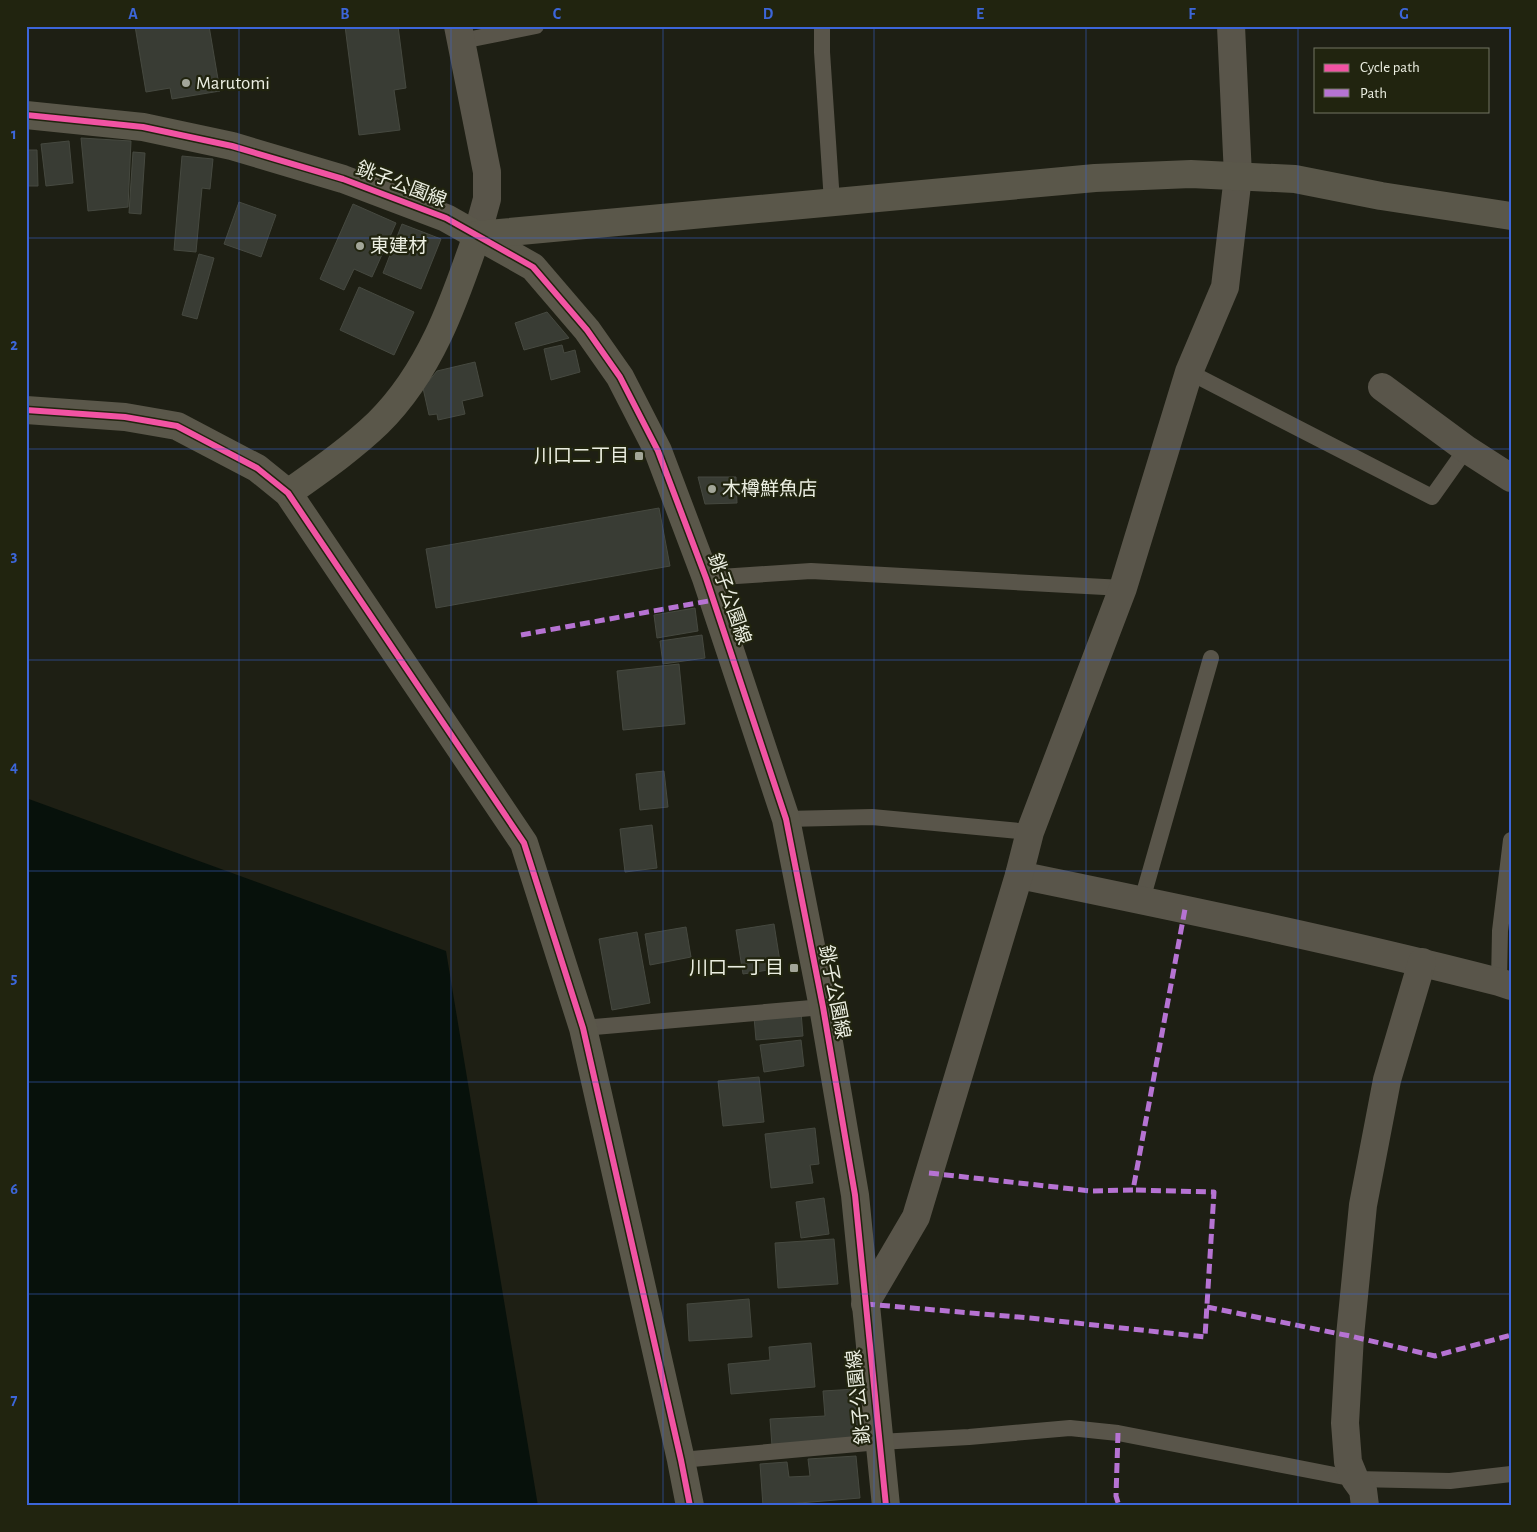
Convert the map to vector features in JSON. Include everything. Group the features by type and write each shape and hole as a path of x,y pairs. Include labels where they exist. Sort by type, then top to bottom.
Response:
{"street":[{"path":"865,1304 916,1216 1019,875 1030,832 1123,588 1189,372 1225,287 1238,176 1231,26"},
{"path":"288,493 337,458 379,422 404,393 427,358 460,287 487,198 486,172 460,33"},
{"name":"銚子公園線","path":"26,115 143,127 232,146 343,179 446,218 533,267 587,330 620,377 658,452 706,578 786,818 823,1007 855,1195 886,1506"},
{"path":"477,235 1095,178 1191,174 1295,179 1509,220"},
{"path":"1382,387 1466,450 1511,478"},
{"path":"26,410 125,418 177,426 257,468 288,493 524,843 583,1028 690,1506"},
{"path":"1019,875 1225,917 1422,962 1505,984"},
{"path":"1365,1506 1363,1490 1355,1479 1348,1462 1346,1423 1350,1336 1363,1205 1387,1080 1422,962"}],"lane":[{"path":"460,33 536,26"},
{"path":"822,26 832,202"},
{"path":"1189,372 1432,497 1466,450"},
{"path":"706,578 812,571 1123,588"},
{"path":"1142,900 1212,658"},
{"path":"786,818 872,817 1030,832"},
{"path":"1505,984 1500,931 1511,840"},
{"path":"583,1028 823,1007"},
{"path":"681,1460 879,1442 969,1437 1070,1428 1118,1433 1355,1479 1450,1481 1511,1474"}],"shaded area":[{"path":"26,798 446,951 538,1506 26,1506"}],"building":[{"path":"135,26 209,26 220,91 172,99 170,88 146,92"},
{"path":"345,26 398,26 406,88 394,90 400,130 359,135"},
{"path":"81,138 131,141 128,207 88,211"},
{"path":"69,141 73,183 46,186 41,144"},
{"path":"26,150 37,150 38,186 26,186"},
{"path":"133,152 145,153 141,214 129,213"},
{"path":"182,156 213,159 210,189 202,188 196,252 174,250"},
{"path":"239,202 276,215 261,257 224,244"},
{"name":"東建材","path":"353,204 396,223 372,277 354,269 344,290 320,279"},
{"path":"402,224 441,239 421,289 383,273"},
{"path":"199,254 214,258 197,319 182,315"},
{"path":"359,287 414,312 394,355 340,330"},
{"path":"547,312 569,338 524,350 515,323"},
{"path":"562,345 564,353 575,350 580,372 551,380 544,349"},
{"path":"475,362 483,396 462,401 465,414 438,420 437,414 429,415 423,388 437,371"},
{"path":"698,477 736,477 737,503 705,504"},
{"path":"659,508 670,566 436,608 426,549"},
{"path":"695,608 698,631 657,638 654,615"},
{"path":"702,635 705,658 663,664 660,641"},
{"path":"679,664 685,724 623,730 617,671"},
{"path":"664,771 668,807 640,810 636,774"},
{"path":"652,825 657,868 625,872 620,829"},
{"path":"774,924 781,968 743,974 736,930"},
{"path":"686,927 691,957 650,965 645,934"},
{"path":"637,932 650,1003 612,1010 599,939"},
{"path":"801,1012 803,1036 756,1040 754,1017"},
{"path":"801,1040 804,1066 764,1072 760,1045"},
{"path":"759,1077 764,1122 723,1126 718,1081"},
{"path":"815,1128 819,1164 810,1165 813,1183 771,1188 765,1134"},
{"path":"824,1198 829,1234 801,1238 796,1202"},
{"path":"834,1239 838,1284 778,1288 775,1243"},
{"path":"749,1299 752,1337 689,1341 687,1304"},
{"path":"811,1343 815,1387 731,1394 728,1364 770,1360 769,1347"},
{"path":"856,1389 859,1440 772,1446 770,1419 825,1416 823,1391"},
{"path":"856,1456 860,1498 763,1506 760,1464 787,1462 789,1477 810,1476 808,1459"}],"marked path":[{"path":"521,635 714,600"},
{"path":"929,1173 1091,1191 1133,1190 1185,909"},
{"path":"865,1304 1030,1318 1205,1337 1214,1192 1133,1190"},
{"path":"1207,1307 1350,1336 1435,1356 1511,1335"},
{"path":"1118,1433 1116,1496 1119,1506"}],"cycle path":[{"path":"26,115 143,127 232,146 343,179 446,218 533,267 587,330 620,377 658,451 706,578 786,819 823,1007 855,1195 886,1506"},
{"path":"26,410 125,417 177,426 257,468 288,493 524,843 583,1028 690,1506"}],"place":[{"name":"Marutomi","path":"186,83"},
{"name":"東建材","path":"360,246"},
{"name":"川口二丁目","path":"639,456"},
{"name":"木樽鮮魚店","path":"712,489"},
{"name":"川口一丁目","path":"794,968"}]}
